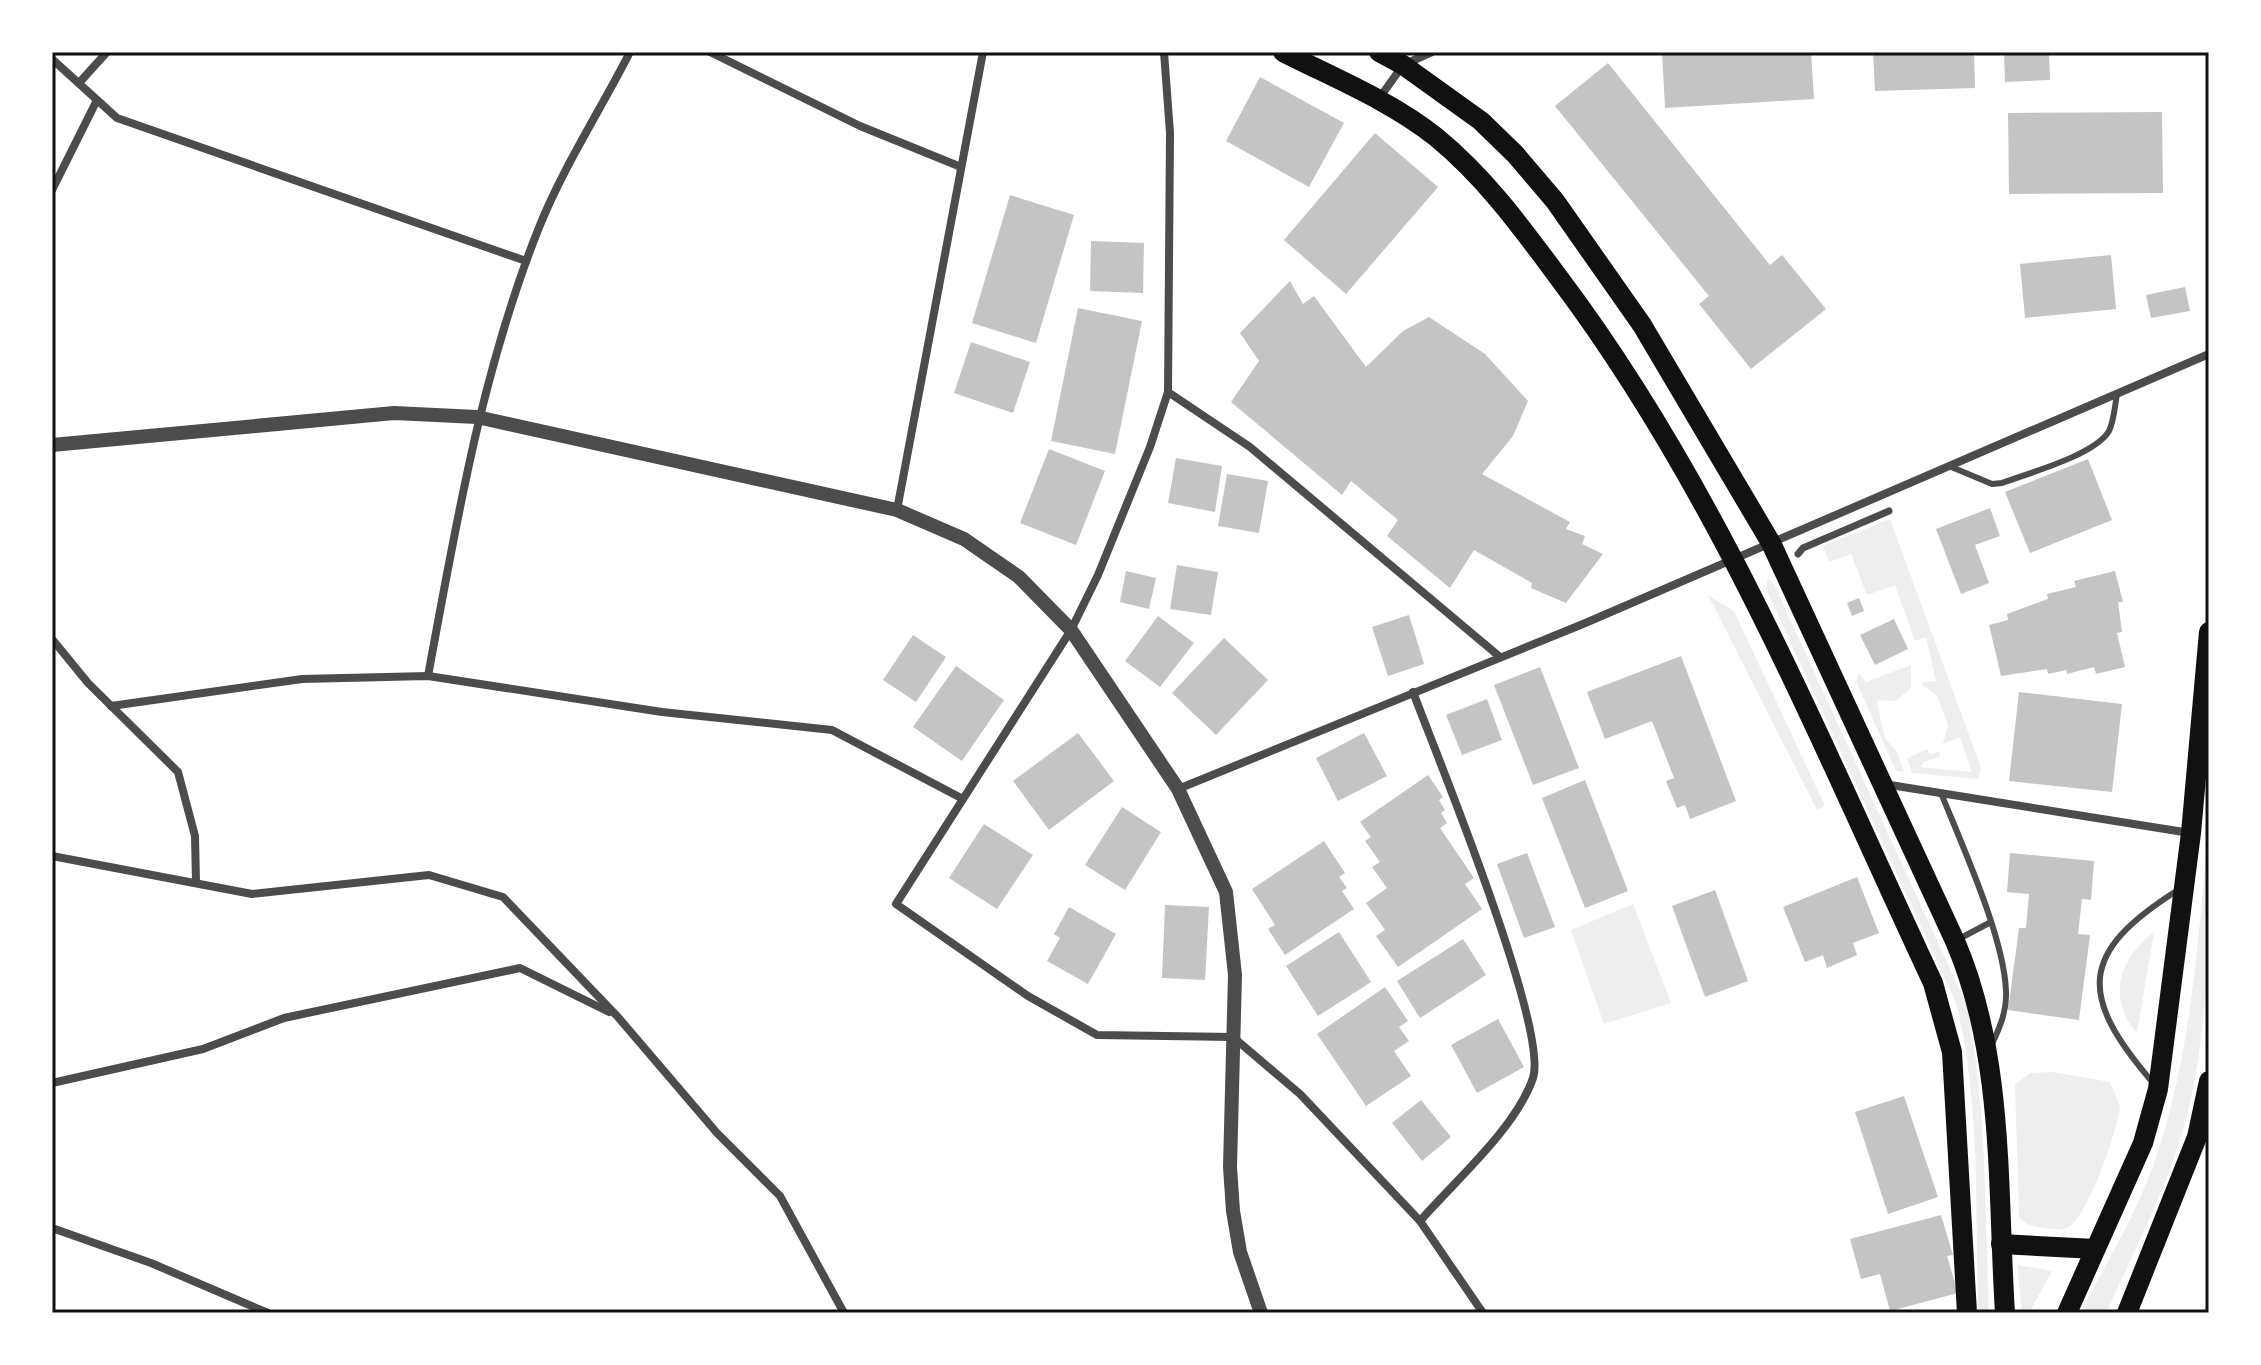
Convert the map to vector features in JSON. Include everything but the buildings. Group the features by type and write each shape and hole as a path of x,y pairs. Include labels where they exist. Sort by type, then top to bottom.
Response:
{"main road":[{"path":"1283,52 1377,100 1434,135 1469,166 1510,213 1611,347 1735,559 1933,983 1945,1017 1952,1052 1967,1313"},
{"path":"1379,52 1403,65 1481,121 1555,201 1650,336 1771,543 1955,941 1975,995 1989,1051 2005,1313"},
{"path":"2067,1313 2143,1143 2158,1089 2191,833 2209,632"},
{"path":"2127,1313 2197,1137 2209,1081"},
{"path":"2001,1244 2095,1249"}],"street":[{"path":"79,83 107,52"},
{"path":"428,676 477,417 526,261 539,226 630,52"},
{"path":"710,52 860,126 961,167"},
{"path":"897,510 983,52"},
{"path":"1164,52 1170,149 1168,392 1150,447 1098,575 1071,630 896,904 1028,996 1097,1035 1233,1037 1300,1094 1420,1221 1483,1313"},
{"path":"1377,100 1403,65 1432,52"},
{"path":"52,59 117,118 526,261"},
{"path":"52,190 97,100"},
{"path":"1178,789 1735,559 2209,354"},
{"path":"1168,392 1250,447 1500,657"},
{"path":"52,445 366,415 435,413 477,417 897,510 935,524 990,557 1037,593 1071,630 1178,789 1226,892 1235,975 1230,1167 1233,1211 1240,1252 1261,1313"},
{"path":"1798,554 1803,548 1889,511"},
{"path":"52,639 111,706 178,772 195,836 196,882"},
{"path":"111,706 302,679 428,676 662,712 832,730 963,799"},
{"path":"1413,692 1506,947 1535,1055 1534,1077 1520,1107 1420,1221"},
{"path":"1883,784 2191,833"},
{"path":"52,856 252,894 429,875 503,897 617,1016 717,1133 780,1196 844,1313"},
{"path":"52,1083 203,1049 284,1018 520,968 617,1016"},
{"path":"52,1228 151,1263 268,1313"}],"lane":[{"path":"1949,466 1992,484 2002,483 2082,452 2100,442 2110,429 2117,394"},
{"path":"1941,793 1989,923 2006,992 2005,1014 1989,1051"},
{"path":"2158,1089 2111,1027 2100,984 2102,965 2107,952 2126,926 2185,886"},
{"path":"1955,941 1989,923"}],"shaded area":[{"path":"1890,519 1981,768 1978,779 1912,773 1907,758 1927,749 1930,754 1939,752 1940,757 1923,762 1921,767 1972,772 1960,737 1943,744 1948,725 1937,696 1922,685 1923,682 1936,681 1926,637 1915,641 1895,585 1867,595 1851,554 1829,562 1823,546"},
{"path":"1768,578 1773,582 1967,1006 1982,1121 1989,1313 1978,1313 1973,1118 1970,1079 1956,1003 1766,589"},
{"path":"1708,595 1734,611 1825,806 1817,810"},
{"path":"1911,665 1911,688 1896,701 1878,700 1877,704 1885,739 1896,750 1904,772 1896,771 1856,681 1859,673 1866,682"},
{"path":"2209,829 2205,1001 2197,1069 2183,1130 2153,1210 2106,1313 2080,1313 2138,1204 2166,1125 2185,1042"},
{"path":"1633,904 1671,1003 1604,1024 1571,930"},
{"path":"2154,932 2137,1033 2127,1020 2122,1006 2121,979 2133,954"},
{"path":"2053,1072 2110,1082 2120,1106 2094,1188 2078,1218 2065,1229 2031,1226 2019,1217 2015,1084 2031,1073"},
{"path":"2017,1265 2052,1271 2029,1313 2022,1313"}]}
